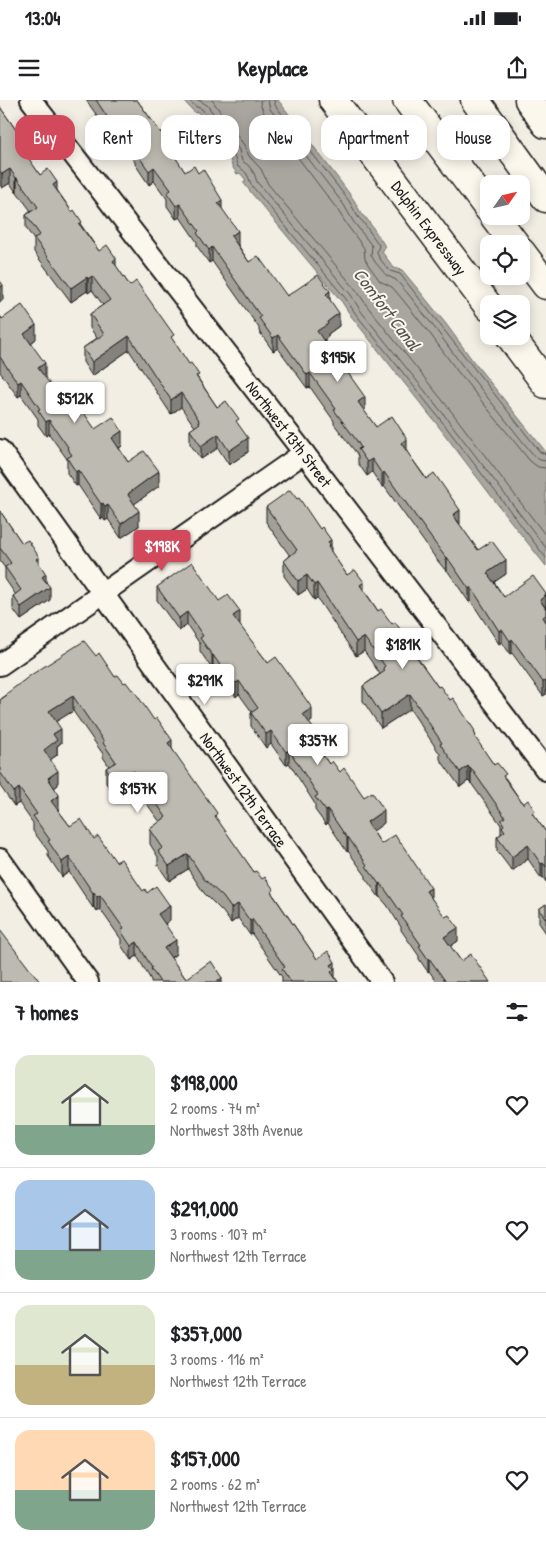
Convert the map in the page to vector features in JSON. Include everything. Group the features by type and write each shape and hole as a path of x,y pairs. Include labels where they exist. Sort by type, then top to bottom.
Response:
{"main road":[{"name":"Dolphin Expressway","path":"333,100 480,295"},
{"path":"407,100 480,197"},
{"path":"475,100 546,198"},
{"path":"528,100 546,124"},
{"path":"530,264 546,285"},
{"path":"517,345 546,384"}],"street":[{"name":"Northwest 13th Street","path":"31,100 304,452 546,770"},
{"name":"Northwest 12th Terrace","path":"0,450 382,982"},
{"path":"0,665 304,452"},
{"path":"0,859 88,982"}],"water":[{"name":"Comfort Canal","path":"183,100 278,100 289,115 249,115 249,160 311,160 311,143 321,156 321,160 324,160 337,177 383,243 385,247 382,252 394,268 402,270 417,288 546,452 546,566 342,302 253,195 243,182 246,180 240,173 237,174 230,160 239,160 239,115 200,115 198,112 195,113"}],"building":[{"path":"96,100 137,100 148,115 106,115"},
{"path":"0,107 15,129 15,160 30,160 40,175 48,169 57,182 53,185 72,212 74,210 82,222 79,224 99,251 107,245 116,258 113,261 130,286 136,281 174,335 171,337 189,364 191,363 199,375 196,376 217,407 226,401 239,419 236,421 248,438 229,451 218,434 201,446 190,430 200,423 199,420 181,393 171,400 129,336 92,362 83,348 104,334 90,314 110,300 92,276 88,279 87,277 71,288 34,238 40,235 26,215 38,207 10,169 2,174 0,171"},
{"path":"151,119 161,133 161,160 177,160 185,172 194,166 198,173 203,169 222,200 218,203 238,231 231,236 249,262 258,256 287,296 318,275 330,291 326,294 339,313 327,322 328,324 317,331 337,360 341,358 350,371 348,373 365,397 358,402 376,427 392,416 407,439 401,443 426,479 434,473 460,510 453,515 478,550 492,541 506,560 487,573 504,597 533,576 546,594 540,600 546,609 546,615 543,617 546,622 546,681 543,682 512,639 510,641 502,629 499,631 471,587 469,589 384,472 382,474 372,459 367,462 358,449 361,448 357,441 310,373 307,375 278,335 273,338 259,318 261,317 212,247 209,250 197,233 199,231 180,204 176,206 167,193 171,190 154,167 149,171 141,160 151,160"},
{"path":"22,305 36,325 24,334 45,363 38,368 59,396 66,391 73,402 75,400 95,429 113,417 122,431 112,438 128,462 144,451 159,471 129,493 128,495 139,511 121,524 108,505 105,507 103,503 101,504 78,470 76,472 67,458 72,455 68,447 49,420 46,422 38,410 40,409 21,381 18,383 0,357 0,316 2,319"},
{"path":"290,490 297,499 299,498 320,529 322,527 331,540 328,542 330,545 328,547 347,575 355,570 364,582 360,585 378,611 381,609 392,624 395,622 418,654 416,656 438,687 440,686 450,700 453,698 475,731 475,737 494,765 497,763 506,774 503,776 523,804 528,800 535,811 532,813 546,832 546,867 543,863 541,864 528,845 512,857 497,837 505,831 501,820 505,817 471,768 468,766 460,772 440,744 442,743 410,694 381,714 363,686 385,671 383,668 385,666 364,637 356,642 317,583 314,585 307,575 298,581 284,561 297,550 266,507"},
{"path":"0,511 22,543 28,540 39,557 36,559 46,574 42,577 50,587 21,607 13,596 21,590 5,567 11,563 0,548"},
{"path":"192,562 219,601 228,595 240,611 233,616 268,663 276,657 312,708 303,714 318,735 312,740 329,764 332,761 340,772 344,768 364,797 372,792 384,810 367,822 381,844 395,835 431,888 426,891 445,917 449,915 458,928 444,937 461,961 471,954 490,982 446,982 419,946 421,945 387,892 366,866 328,810 326,811 315,797 318,795 289,750 286,752 271,731 266,734 251,713 258,708 239,681 236,683 233,680 231,681 200,638 203,636 187,612 179,618 157,587"},
{"path":"84,641 96,656 99,653 115,677 118,675 124,683 126,682 133,689 154,720 157,718 172,740 168,743 217,813 215,816 254,872 256,871 262,879 265,877 274,890 271,892 317,959 328,951 335,962 331,965 334,969 331,972 338,982 291,982 282,969 285,967 252,919 250,921 238,904 231,908 223,897 204,879 188,854 169,866 158,851 163,848 150,829 166,817 134,771 116,783 106,768 116,762 73,696 49,711 61,729 53,734 57,740 44,750 58,771 48,778 59,795 51,801 70,826 81,819 94,839 98,836 116,862 121,859 143,891 145,889 147,893 156,886 170,906 158,914 176,940 164,948 186,979 211,961 222,978 216,982 160,982 137,942 131,946 121,931 124,929 100,895 97,897 93,893 69,857 62,862 48,841 50,840 33,816 37,814 19,788 14,792 0,772 0,700 31,675"},
{"path":"546,904 546,919 539,909"},
{"path":"0,930 31,971 40,982 0,982"}]}
